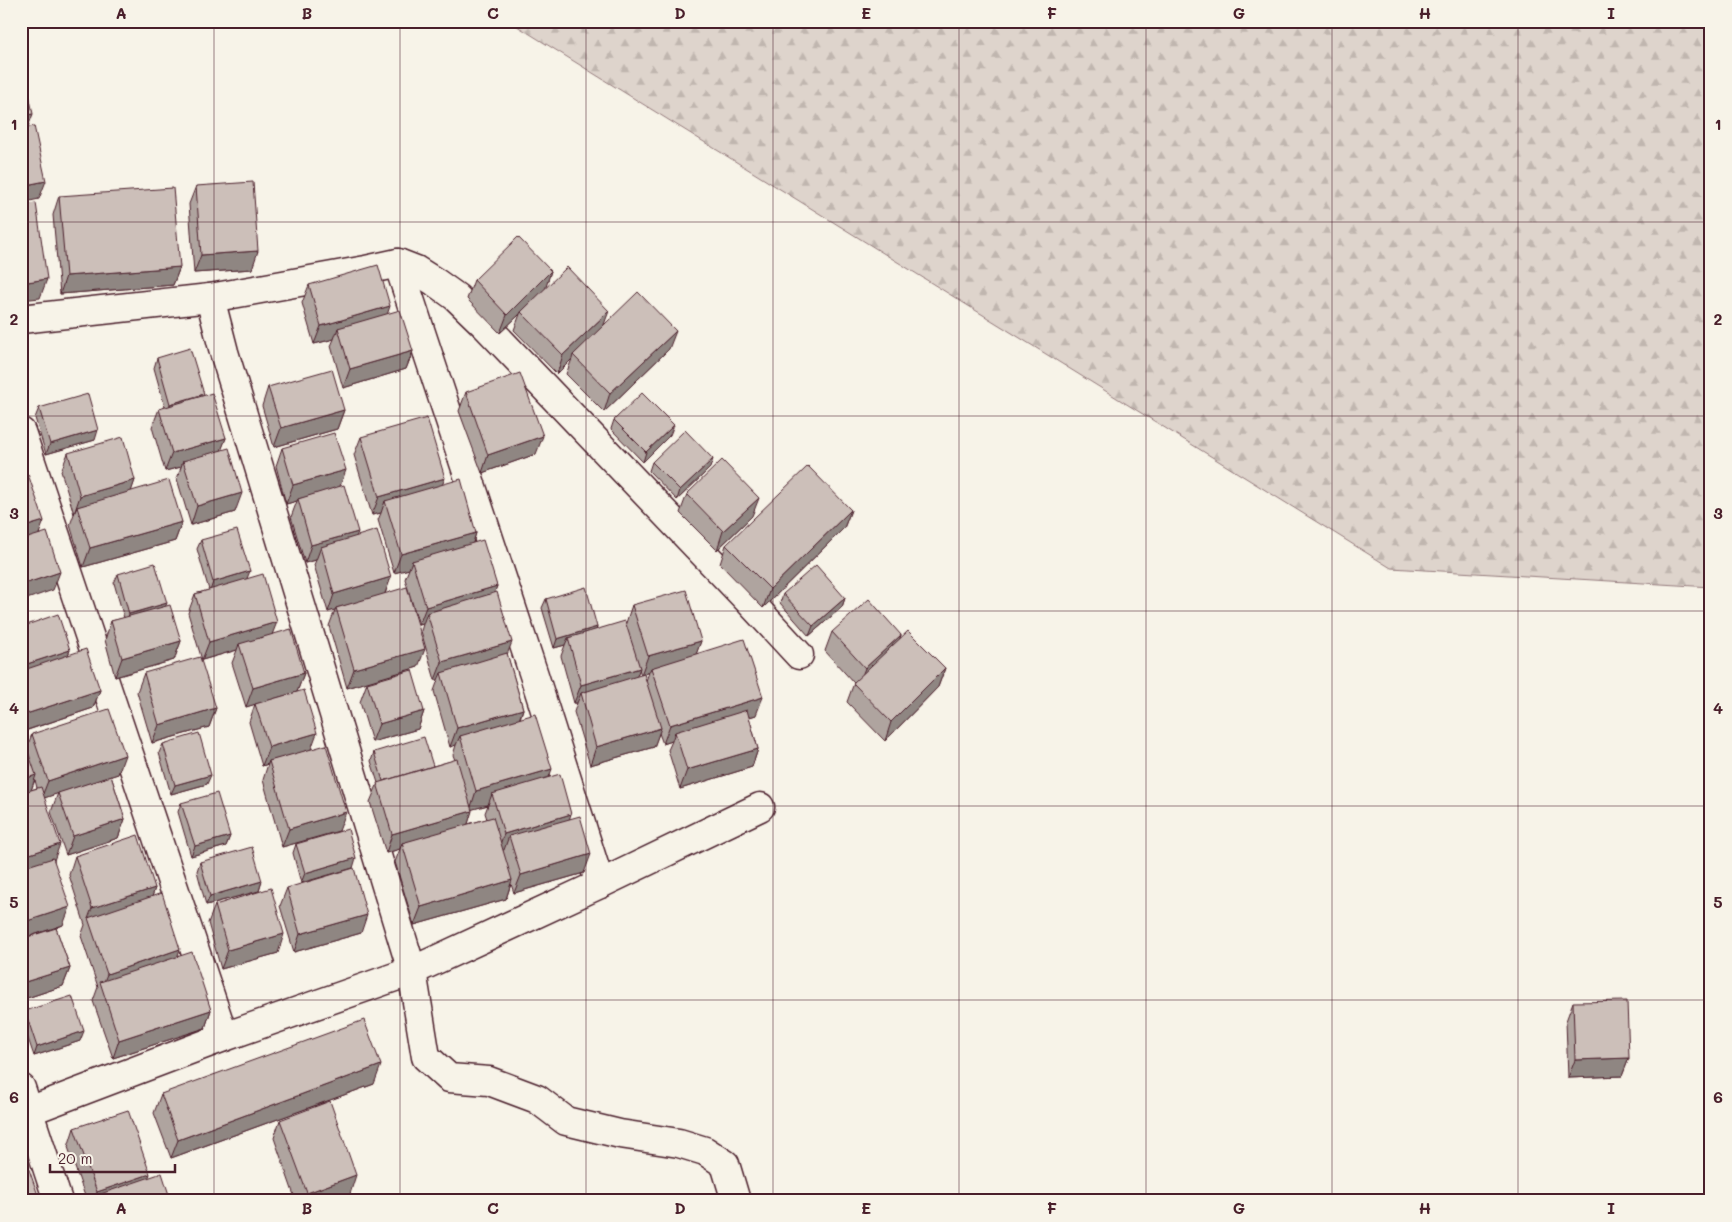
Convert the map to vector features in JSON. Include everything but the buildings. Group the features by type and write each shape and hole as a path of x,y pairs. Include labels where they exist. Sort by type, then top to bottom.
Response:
{"street":[{"path":"398,263 534,675 600,884"},
{"path":"21,319 210,298 398,263 416,270 456,297 486,326 749,600 799,656"},
{"path":"210,298 224,352 412,971 426,1057 450,1078 489,1081 537,1099 566,1121 620,1134 679,1143 705,1151 725,1164 736,1201"},
{"path":"21,432 224,1038"},
{"path":"58,1201 24,1104 224,1038 412,971 760,807"}],"green space":[{"path":"509,21 1711,21 1711,587 1391,568"}]}
